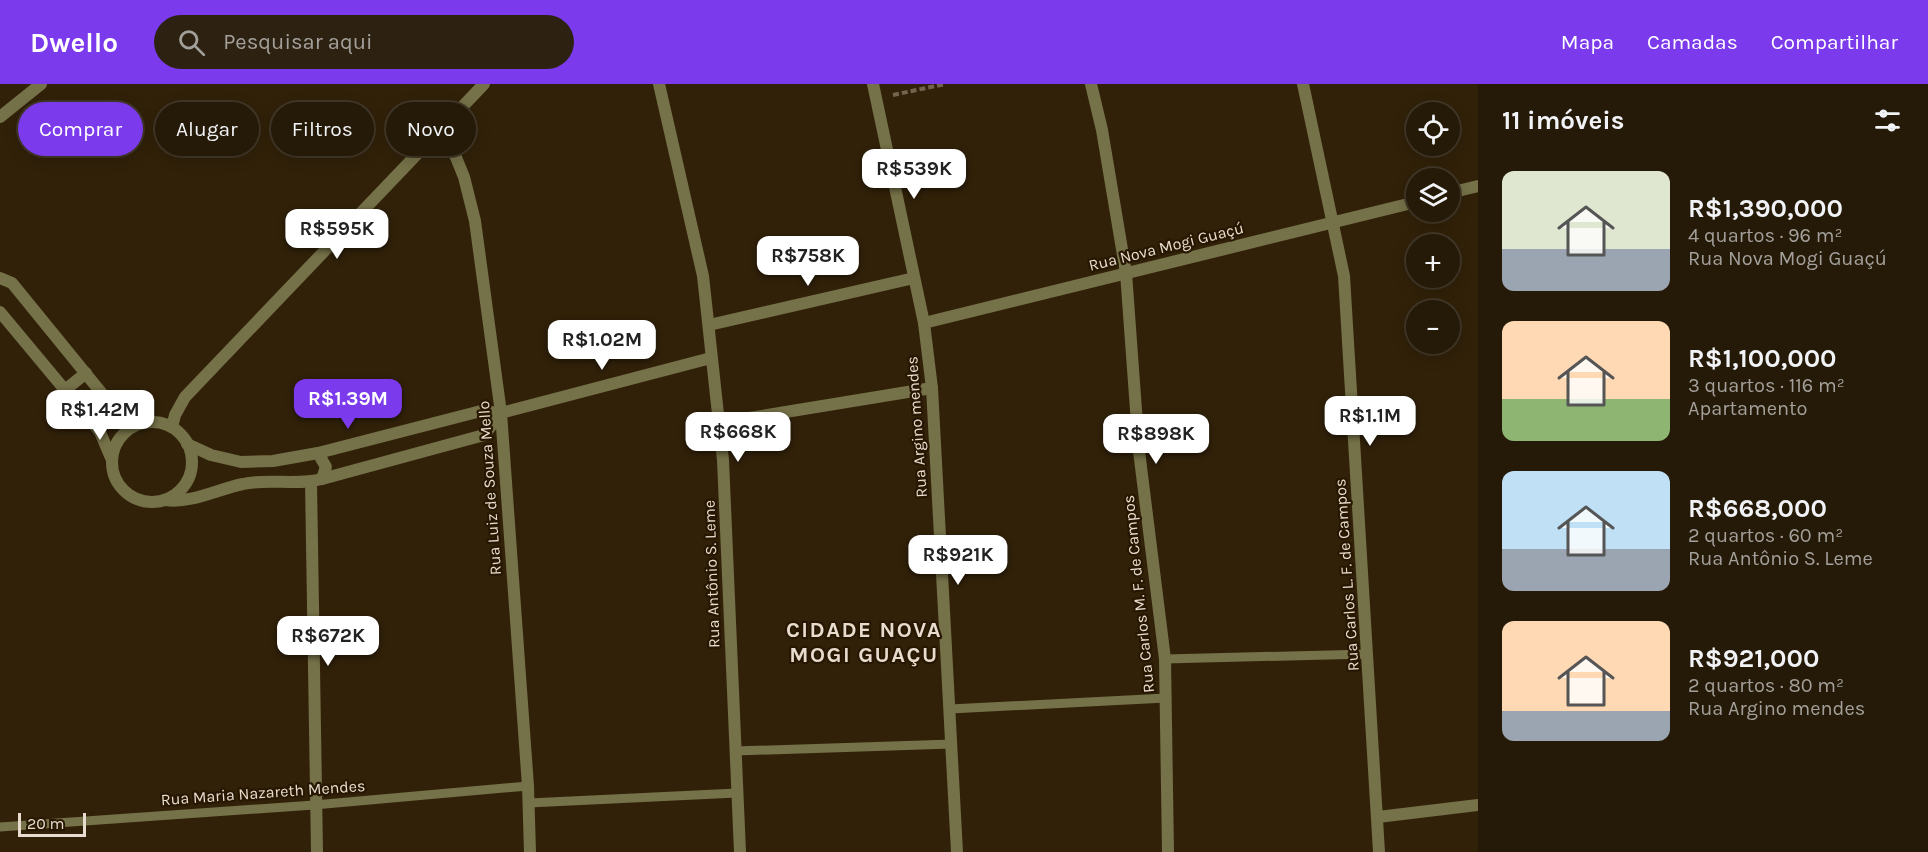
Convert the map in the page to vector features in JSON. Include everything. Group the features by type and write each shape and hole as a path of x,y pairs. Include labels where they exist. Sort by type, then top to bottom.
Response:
{"street":[{"path":"0,117 41,84"},
{"path":"467,102 484,84"},
{"name":"Rua Antônio S. Leme","path":"659,84 703,276 709,325 723,460 740,852"},
{"name":"Rua Argino mendes","path":"873,84 924,323 932,387 957,852"},
{"name":"Rua Carlos M. F. de Campos","path":"1091,84 1102,130 1126,273 1139,451 1165,659 1168,852"},
{"name":"Rua Carlos L. F. de Campos","path":"1303,84 1344,276 1379,852"},
{"path":"172,427 175,415 185,397 415,156"},
{"name":"Rua Luiz de Souza Mello","path":"455,156 464,177 475,221 501,413 531,852"},
{"path":"1460,190 1478,186"},
{"name":"Rua Nova Mogi Guaçú","path":"924,323 1406,204"},
{"path":"709,325 914,278"},
{"path":"0,279 12,283 116,408 138,424"},
{"path":"0,312 100,432 111,458 116,480 132,497 142,501 177,502 243,483 317,480 484,435 501,413"},
{"path":"111,458 120,437 138,424 161,423 172,427 188,444 211,455 241,462 273,461 318,453 481,411 501,413 711,358"},
{"path":"65,390 86,373"},
{"path":"719,423 932,387"},
{"path":"165,500 183,487 189,477 192,466 188,444"},
{"path":"316,852 314,805 317,480 326,467 318,453"},
{"path":"273,461 270,471 274,482"},
{"path":"1378,817 1478,805"}],"lane":[{"path":"1165,659 1368,654"},
{"path":"950,709 1166,698"},
{"path":"735,751 952,744"},
{"name":"Rua Maria Nazareth Mendes","path":"0,827 314,805 528,786"},
{"path":"529,803 737,794"}],"path":[{"path":"876,99 945,84"}],"district":[{"name":"CIDADE NOVA MOGI GUAÇU","path":"864,642"}]}
